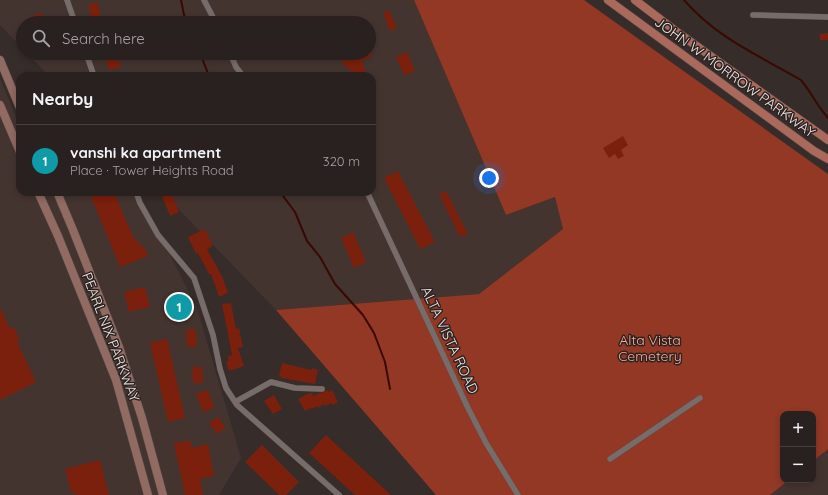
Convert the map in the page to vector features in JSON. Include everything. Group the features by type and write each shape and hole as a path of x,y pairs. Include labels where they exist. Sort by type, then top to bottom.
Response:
{"main road":[{"name":"JOHN W MORROW PARKWAY","path":"608,0 814,151 828,159"},
{"name":"JOHN W MORROW PARKWAY","path":"635,0 677,32 828,140"},
{"path":"0,60 16,98"},
{"path":"0,105 16,143"},
{"name":"PEARL NIX PARKWAY","path":"40,196 61,244 116,380 148,495"},
{"name":"PEARL NIX PARKWAY","path":"59,196 74,230 119,347 142,418 163,495"}],"street":[{"path":"67,0 73,16"},
{"path":"204,0 212,16"},
{"path":"753,16 828,17"},
{"path":"88,60 93,72"},
{"path":"233,60 239,72"},
{"path":"137,196 158,235 194,278 213,335 220,369 226,388 234,402 339,495"},
{"name":"ALTA VISTA ROAD","path":"369,196 466,406 486,443 518,495"},
{"path":"234,402 271,382 295,388 322,389"},
{"path":"610,460 700,398"}],"shaded area":[{"path":"0,0 414,0 506,215 555,197 563,229 479,294 276,310 166,196 376,196 376,72 45,72 34,60 376,60 376,16 16,16 16,42 0,25"},
{"path":"0,78 16,117 16,196 140,196 197,308 241,458 219,495 0,495"},
{"path":"828,449 828,495 770,495 785,483 816,483 816,459"}],"green space":[{"name":"Alta Vista Cemetery","path":"414,0 584,0 828,174 828,449 816,459 816,411 780,411 780,483 785,483 770,495 436,495 276,310 479,294 563,229 555,197 506,215"}],"building":[{"path":"97,2 101,16 91,16 88,5"},
{"path":"389,10 397,28 390,31 383,13"},
{"path":"42,13 43,16 31,16"},
{"path":"828,33 828,40 820,40 820,34"},
{"path":"407,52 415,71 404,75 396,57"},
{"path":"106,60 118,60 121,67 109,70"},
{"path":"342,60 364,60 362,61 366,72 350,72 348,66 345,68"},
{"path":"623,136 628,145 621,150 624,156 618,159 615,154 609,158 603,148"},
{"path":"398,171 435,242 420,249 384,178"},
{"path":"446,191 468,234 460,237 439,194"},
{"path":"91,196 116,196 133,237 145,249 148,256 120,267"},
{"path":"162,196 173,196 179,212 170,216"},
{"path":"205,229 213,246 207,249 222,276 228,293 219,297 211,274 209,274 198,253 196,254 188,237"},
{"path":"353,232 366,262 354,268 341,238"},
{"path":"145,287 150,307 129,312 124,292"},
{"path":"184,295 190,316 174,319 169,298"},
{"path":"231,303 236,329 239,328 243,347 238,348 244,366 229,371 226,362 229,361 228,356 232,355 222,304"},
{"path":"0,307 10,329 14,327 20,341 17,342 36,382 0,400"},
{"path":"196,329 197,347 187,347 186,330"},
{"path":"167,339 185,418 168,422 150,343"},
{"path":"282,363 311,370 312,368 318,370 315,384 281,378 282,377 279,376"},
{"path":"192,367 202,367 203,383 193,383"},
{"path":"208,390 214,408 203,412 196,394"},
{"path":"328,390 329,392 332,390 338,402 325,406 324,404 318,408 317,406 305,411 298,399 310,393 313,393 312,396"},
{"path":"274,395 282,409 273,414 264,401"},
{"path":"218,417 226,428 217,434 209,423"},
{"path":"326,435 391,495 355,495 309,453"},
{"path":"190,440 192,448 208,444 214,476 200,479 203,495 185,495 174,443"},
{"path":"262,445 299,482 286,495 279,495 245,462"},
{"path":"100,460 109,495 72,494 65,469"}],"waterway":[{"path":"181,0 185,16"},
{"path":"684,0 710,25 724,35 754,54 801,80 828,118"},
{"path":"203,60 207,72"},
{"path":"283,196 295,212 307,241 320,257 335,284 363,315 374,333 385,362 390,389"}],"place":[{"name":"vanshi ka apartment","path":"179,307"}]}
